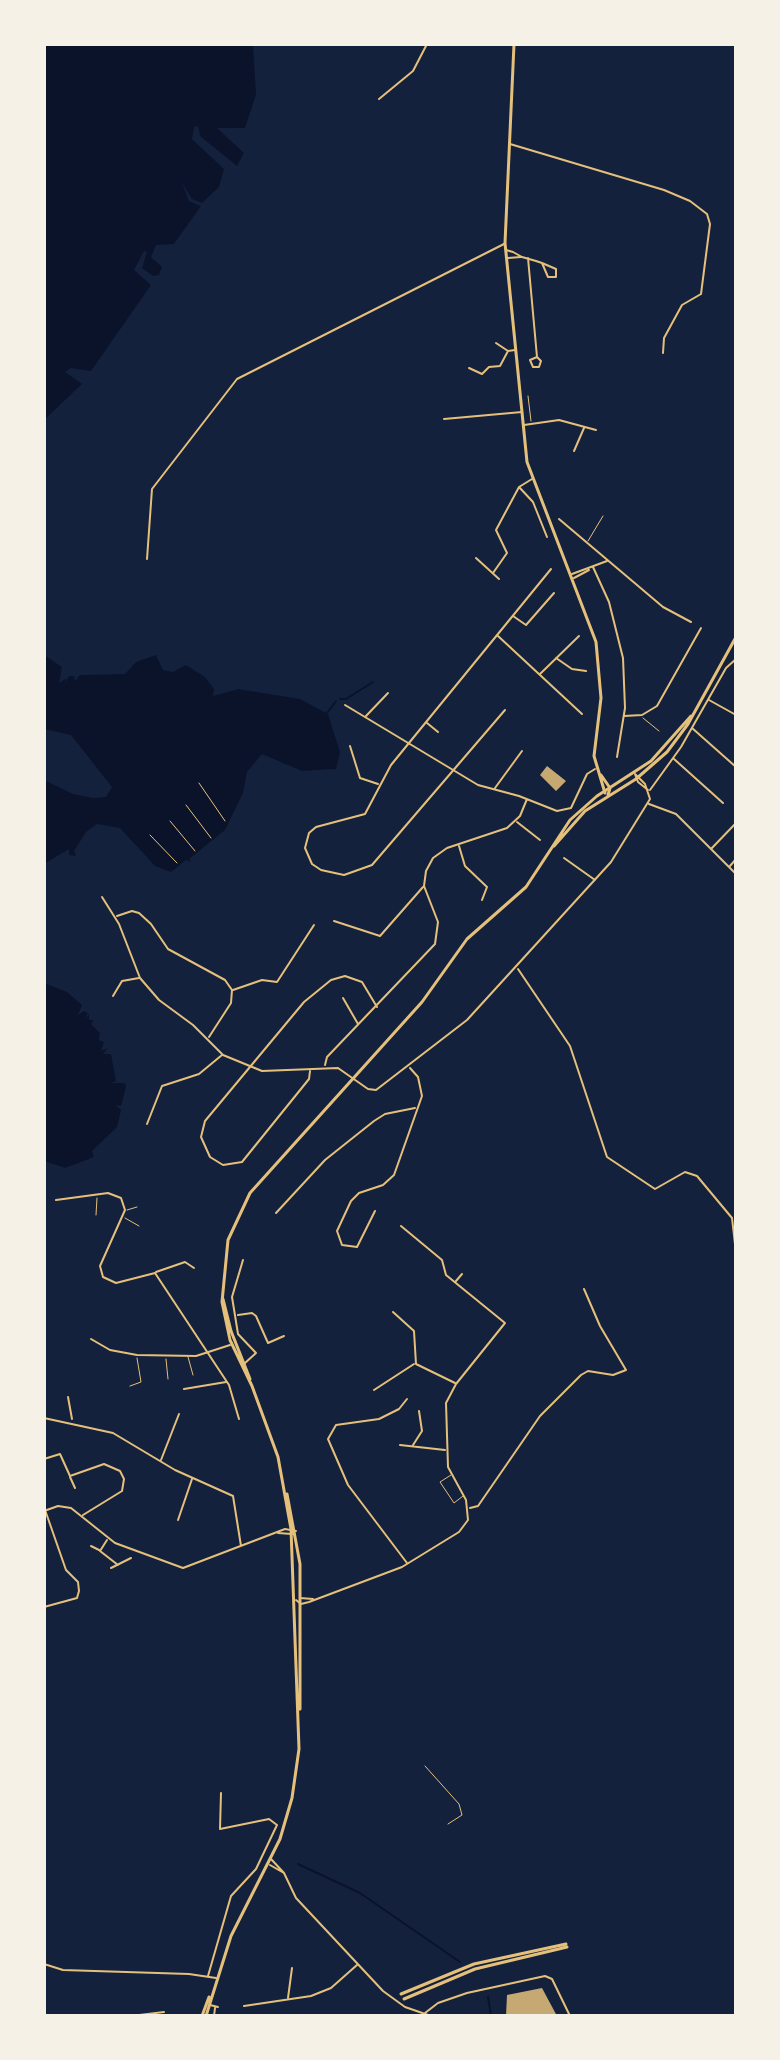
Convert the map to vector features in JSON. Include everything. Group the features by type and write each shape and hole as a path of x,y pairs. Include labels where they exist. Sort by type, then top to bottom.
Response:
{"main road":[{"path":"514,44 505,243 523,425 532,479 572,577 598,658 601,698 594,752 606,793"},
{"path":"606,793 637,776 691,716 736,637"},
{"path":"597,770 610,788"},
{"path":"252,1386 234,1344 223,1295 225,1250 242,1206 263,1177 431,991 473,932 526,887 574,822 610,788 637,776"},
{"path":"204,2016 231,1936 269,1865 295,1786 300,1713 301,1597 285,1485 275,1446 234,1344"},
{"path":"293,1531 300,1713"},
{"path":"403,1996 483,1966 566,1945"}],"street":[{"path":"379,99 413,71 427,44"},
{"path":"509,144 664,190 690,201 707,214 710,224 701,294 682,305 664,338 663,353"},
{"path":"147,559 152,489 237,379 505,243"},
{"path":"506,250 522,257"},
{"path":"506,258 522,257 542,263"},
{"path":"528,258 537,357"},
{"path":"496,343 508,351 515,350"},
{"path":"469,368 482,374 489,367 500,366 508,351"},
{"path":"444,419 522,412"},
{"path":"523,425 559,420 596,430"},
{"path":"574,451 584,426"},
{"path":"493,573 507,553 496,530 519,487 532,479"},
{"path":"519,487 533,502 547,537"},
{"path":"559,519 663,607 691,622"},
{"path":"476,558 499,579"},
{"path":"572,577 607,561"},
{"path":"593,567 617,628 625,676 624,716 617,757"},
{"path":"505,710 372,865 344,875 321,870 312,864 305,848 309,833 316,827 365,814 379,784 426,722 551,569"},
{"path":"512,616 526,625 554,593"},
{"path":"624,716 642,715 660,701 701,628"},
{"path":"497,635 582,714"},
{"path":"539,674 579,636"},
{"path":"555,658 572,669 586,671"},
{"path":"102,897 115,917 140,978 159,1000 208,1038 223,1055 250,1068 276,1073 325,1066 338,1068 368,1089 376,1090 467,1020 596,881 627,841 648,803 649,791 736,659"},
{"path":"365,717 388,693"},
{"path":"707,699 736,715"},
{"path":"345,705 453,771 557,811 567,811 587,774 597,770"},
{"path":"426,722 438,732"},
{"path":"691,727 736,767"},
{"path":"350,746 360,778 379,784"},
{"path":"494,789 522,751"},
{"path":"673,758 723,803"},
{"path":"637,776 649,791"},
{"path":"325,1066 327,1057 425,957 437,938 437,916 424,886 426,871 433,858 459,845 502,831 516,821 527,799"},
{"path":"648,803 669,809 736,874"},
{"path":"516,821 540,840"},
{"path":"710,849 736,823"},
{"path":"459,845 465,866 487,887 482,900"},
{"path":"564,858 596,881"},
{"path":"729,867 736,859"},
{"path":"334,921 380,936 424,886"},
{"path":"115,917 123,912 139,913 168,949 211,970 232,990"},
{"path":"232,990 262,980 277,982 314,925"},
{"path":"517,968 570,1046 607,1157 655,1189 685,1172 697,1176 732,1218 736,1253"},
{"path":"310,1069 309,1079 242,1162 223,1165 206,1153 201,1129 212,1111 288,1018 331,980 345,976 356,978 366,987 377,1007"},
{"path":"113,996 122,981 140,978"},
{"path":"208,1038 231,1003 232,990"},
{"path":"343,998 359,1025"},
{"path":"147,1124 162,1086 199,1074 223,1055"},
{"path":"375,1211 357,1247 342,1245 336,1236 347,1208 356,1196 383,1185 394,1175 417,1108 421,1086 409,1067"},
{"path":"276,1213 325,1160 374,1121 405,1108 417,1108"},
{"path":"56,1200 96,1195 118,1196 125,1210 102,1259 103,1277 116,1283 185,1262 194,1268"},
{"path":"314,1599 301,1597 295,1600 301,1604 408,1564 459,1532 468,1520 469,1509 451,1475 446,1450 445,1411 456,1384 504,1328 504,1321 443,1271 442,1260 401,1226"},
{"path":"243,1260 232,1297 238,1334 256,1353 256,1357 244,1364"},
{"path":"155,1273 227,1381 239,1419"},
{"path":"455,1281 462,1274"},
{"path":"469,1509 478,1506 540,1416 581,1375 588,1371 613,1375 626,1370 600,1326 584,1289"},
{"path":"393,1312 414,1331 416,1364"},
{"path":"236,1316 252,1313 256,1316 268,1343 284,1336"},
{"path":"91,1339 110,1350 137,1355 188,1357 234,1344"},
{"path":"416,1364 456,1384"},
{"path":"374,1390 416,1364"},
{"path":"184,1389 227,1381"},
{"path":"68,1397 71,1421"},
{"path":"407,1399 399,1409 379,1419 336,1425 328,1439 348,1485 408,1564"},
{"path":"413,1446 422,1431 423,1415 419,1411"},
{"path":"160,1461 179,1414"},
{"path":"44,1418 71,1421 113,1433 192,1478 233,1496 242,1547"},
{"path":"400,1445 446,1450"},
{"path":"44,1459 60,1454 75,1488"},
{"path":"70,1476 104,1464 116,1468 123,1476 119,1495 82,1516"},
{"path":"178,1520 192,1478"},
{"path":"44,1607 77,1598 79,1591 78,1582 66,1570 44,1509 65,1506 82,1516 108,1539 183,1568 277,1533 293,1531"},
{"path":"100,1551 108,1539"},
{"path":"91,1546 118,1565"},
{"path":"111,1568 131,1558"},
{"path":"208,1976 231,1896 256,1869 277,1825 269,1819 220,1829 221,1793"},
{"path":"271,1859 284,1873 296,1898 391,1998 431,2016"},
{"path":"269,1865 284,1873"},
{"path":"44,1964 63,1970 216,1978"},
{"path":"244,2006 311,1996 331,1988 358,1964"},
{"path":"287,2000 292,1968"},
{"path":"425,2013 438,2003 467,1993 545,1976 552,1979 570,2016"},
{"path":"207,2005 216,2007 214,2016"},
{"path":"131,2016 164,2012"}],"lane":[{"path":"528,396 531,424"},
{"path":"587,543 603,516"},
{"path":"642,715 645,723 659,731"},
{"path":"96,1195 96,1215"},
{"path":"125,1210 137,1207"},
{"path":"123,1217 139,1226"},
{"path":"130,1386 141,1382 137,1355"},
{"path":"166,1356 168,1379"},
{"path":"188,1357 193,1375"},
{"path":"451,1475 440,1482 454,1503 464,1496"},
{"path":"425,1766 455,1796 461,1810 462,1816 448,1824"}],"path":[{"path":"199,783 225,821"},
{"path":"186,805 211,838"},
{"path":"170,821 195,851"},
{"path":"150,835 177,863"}],"water":[{"path":"44,44 253,44 256,95 245,128 217,128 244,153 237,166 200,136 198,126 194,127 192,139 224,169 219,187 202,203 192,199 182,183 189,201 201,206 174,244 156,245 151,257 162,267 159,275 153,276 142,268 147,252 144,251 134,270 151,285 91,371 71,368 65,372 82,384 44,420"},
{"path":"44,655 62,667 59,683 67,678 64,686 69,676 74,676 75,681 80,675 125,674 136,662 156,655 163,670 173,672 186,665 205,677 214,689 213,696 238,689 300,699 328,714 340,752 336,769 302,771 262,754 247,772 243,793 225,830 189,859 191,862 186,860 171,872 155,866 120,828 97,824 86,832 74,851 76,856 69,855 69,849 44,864 44,780 73,794 93,798 106,797 112,787 71,735 44,729"},
{"path":"44,983 67,992 82,1005 78,1015 84,1011 88,1013 84,1020 89,1014 89,1020 94,1020 91,1024 100,1033 99,1040 104,1042 101,1051 108,1048 103,1054 111,1054 116,1081 110,1083 125,1083 126,1087 121,1106 116,1105 121,1110 117,1127 92,1151 94,1157 65,1168 44,1161"}],"building":[{"path":"547,766 566,781 556,791 540,775"},
{"path":"542,1988 557,2016 506,2016 507,1995"}],"waterway":[{"path":"340,699 346,699 373,682"},
{"path":"327,713 336,701"},
{"path":"298,1864 360,1893 460,1962"},
{"path":"488,1997 491,2016"}]}
